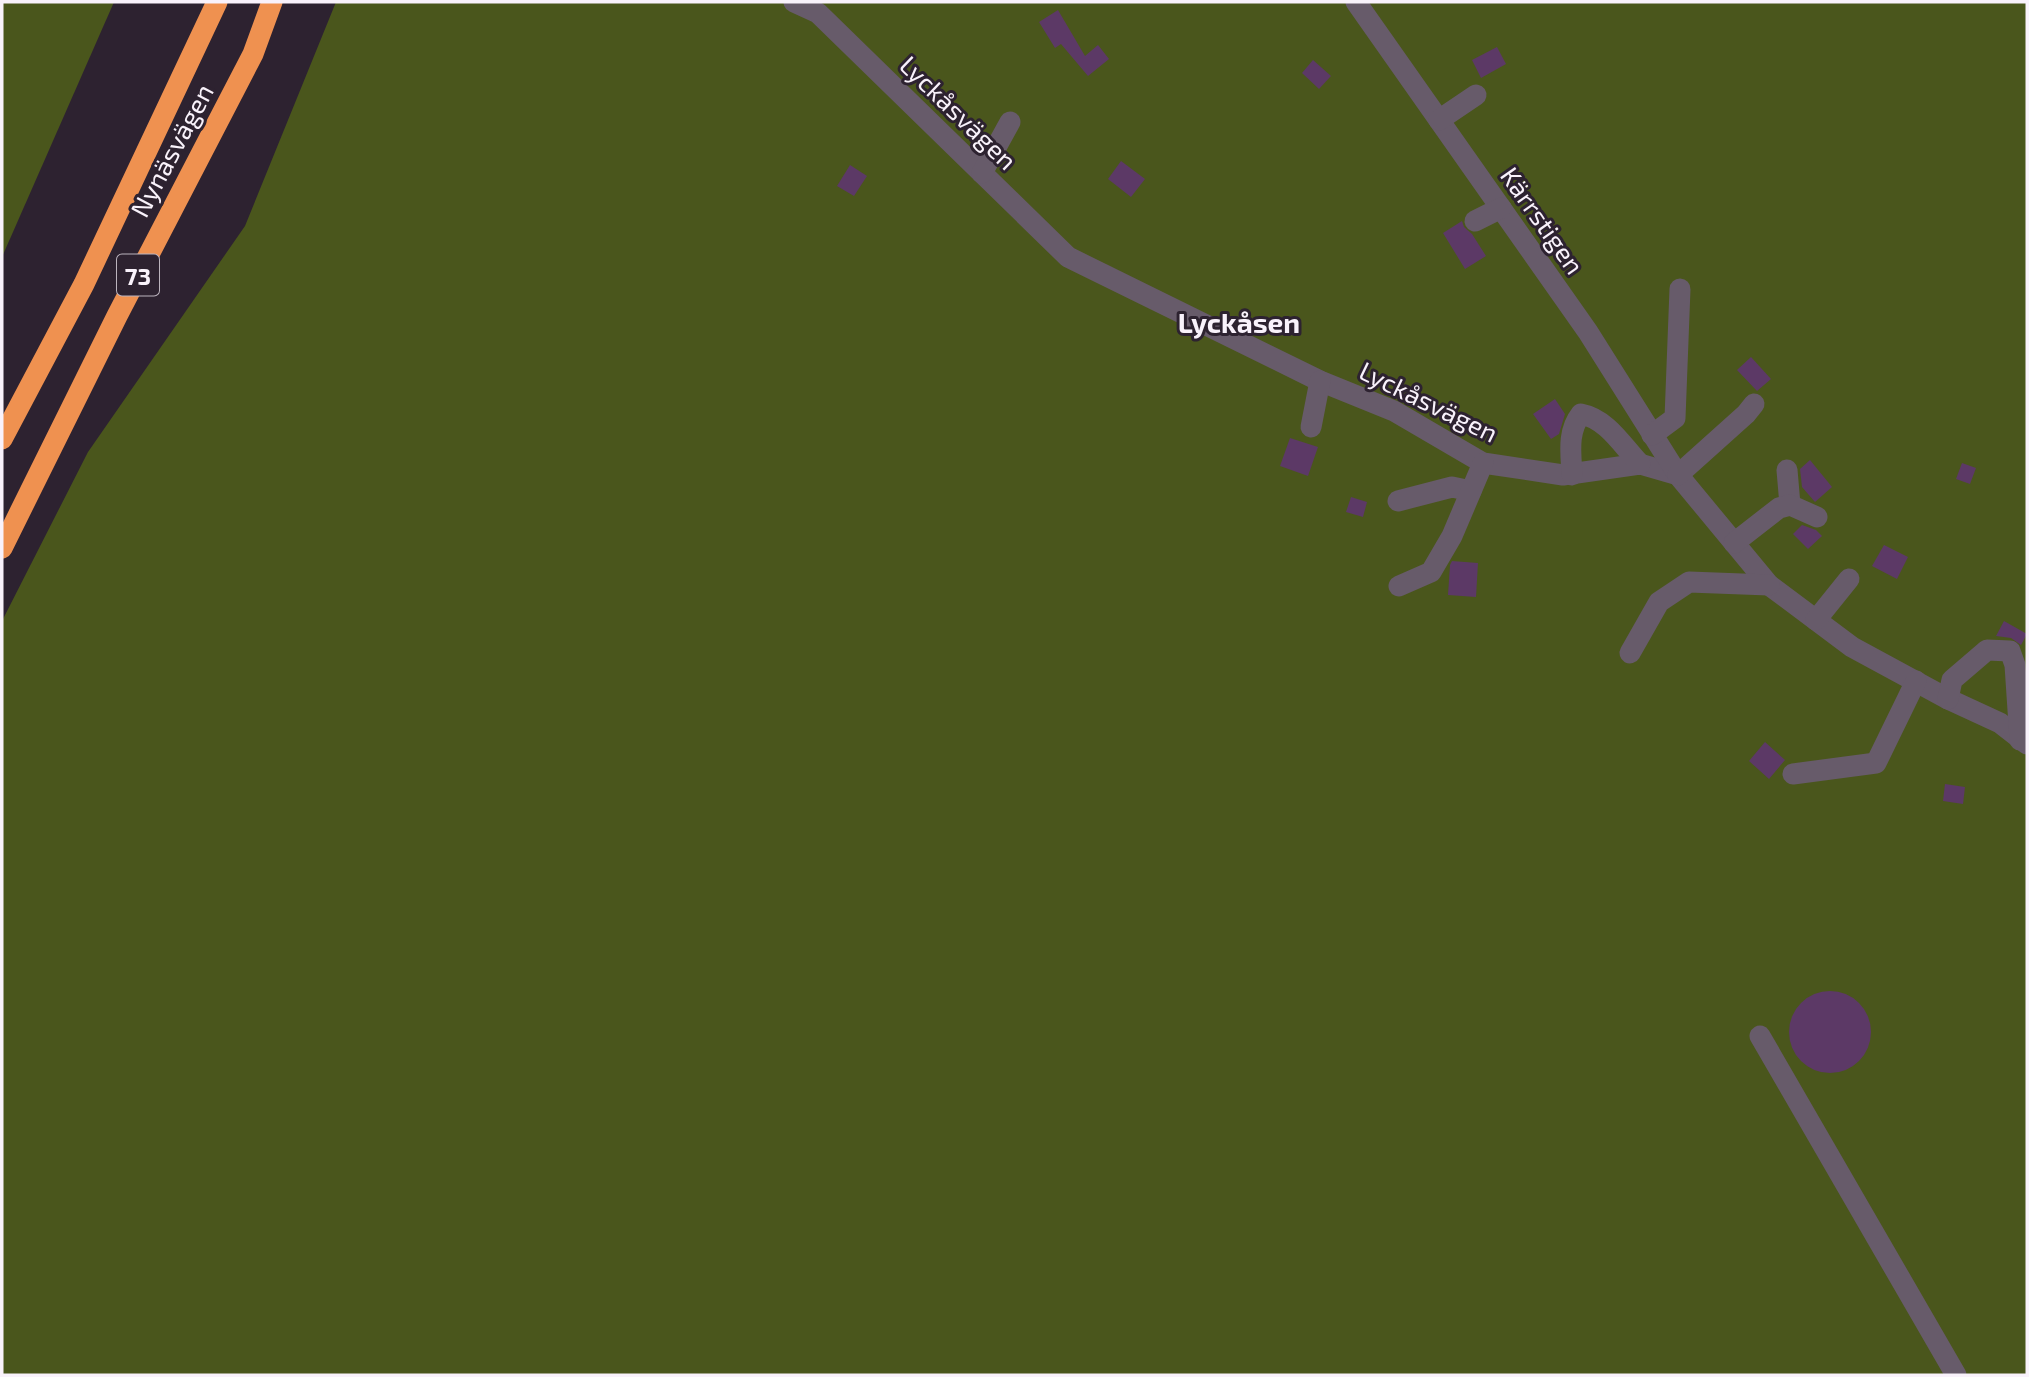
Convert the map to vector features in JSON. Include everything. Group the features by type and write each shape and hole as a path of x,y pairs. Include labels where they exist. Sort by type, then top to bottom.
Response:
{"highway":[{"name":"Nynäsvägen","path":"2,439 84,284 217,2"},
{"name":"Nynäsvägen","path":"2,548 117,316 253,54 272,2"}],"street":[{"name":"Lyckåsvägen","path":"794,2 818,13 1068,257 1320,381 1394,411 1483,463 1572,475 1640,464 1678,475"},
{"name":"Kärrstigen","path":"1356,2 1588,332 1678,475"},
{"path":"1439,120 1476,95"},
{"path":"982,173 1010,122"},
{"path":"1475,221 1501,208"},
{"path":"1652,435 1675,418 1680,289"},
{"path":"1311,427 1320,381"},
{"path":"1754,404 1678,475 1769,585 1852,647 1948,699 2000,723 2024,742"},
{"path":"1572,475 1570,438 1575,422 1581,414 1594,417 1605,425 1640,464"},
{"path":"1399,586 1431,572 1452,536 1483,463"},
{"path":"1787,470 1790,505"},
{"path":"1398,501 1452,487 1471,491"},
{"path":"1734,543 1779,508 1790,505 1818,517"},
{"path":"1816,620 1849,579"},
{"path":"1630,653 1659,602 1689,582 1769,585"},
{"path":"1948,699 1952,680 1987,650 2010,651 2015,665 2024,742"},
{"path":"1793,774 1876,763 1916,681"},
{"path":"1760,1036 1956,1375"}],"green space":[{"path":"2,2 114,2 2,257"},
{"path":"336,2 2027,2 2027,1375 2,1375 2,621 88,452 245,226"}],"building":[{"path":"1058,10 1085,56 1098,45 1109,59 1088,76 1061,44 1055,48 1039,22"},
{"path":"1497,47 1506,64 1481,78 1472,60"},
{"path":"1313,60 1331,76 1319,89 1302,73"},
{"path":"1121,161 1145,179 1131,197 1108,179"},
{"path":"850,165 867,176 854,196 837,186"},
{"path":"1462,221 1486,256 1465,269 1443,233"},
{"path":"1751,357 1771,379 1757,391 1737,370"},
{"path":"1555,399 1565,414 1559,434 1551,439 1533,414"},
{"path":"1290,438 1318,447 1308,476 1280,466"},
{"path":"1810,460 1832,487 1815,502 1802,487 1800,469"},
{"path":"1962,463 1976,468 1970,484 1956,479"},
{"path":"1351,497 1367,502 1363,517 1346,512"},
{"path":"1802,525 1816,530 1822,536 1808,549 1793,534"},
{"path":"1884,545 1908,557 1897,579 1872,566"},
{"path":"1452,561 1478,563 1476,597 1448,595"},
{"path":"2004,621 2027,634 2021,645 2011,638 1996,636"},
{"path":"1765,742 1785,760 1769,779 1749,761"},
{"path":"1945,784 1965,787 1963,804 1943,801"},
{"path":"1822,991 1838,991 1853,998 1864,1009 1871,1024 1868,1048 1859,1061 1838,1073 1822,1073 1807,1066 1796,1055 1789,1040 1789,1024 1796,1009 1807,998"}],"district":[{"name":"Lyckåsen","path":"1239,322"}]}
